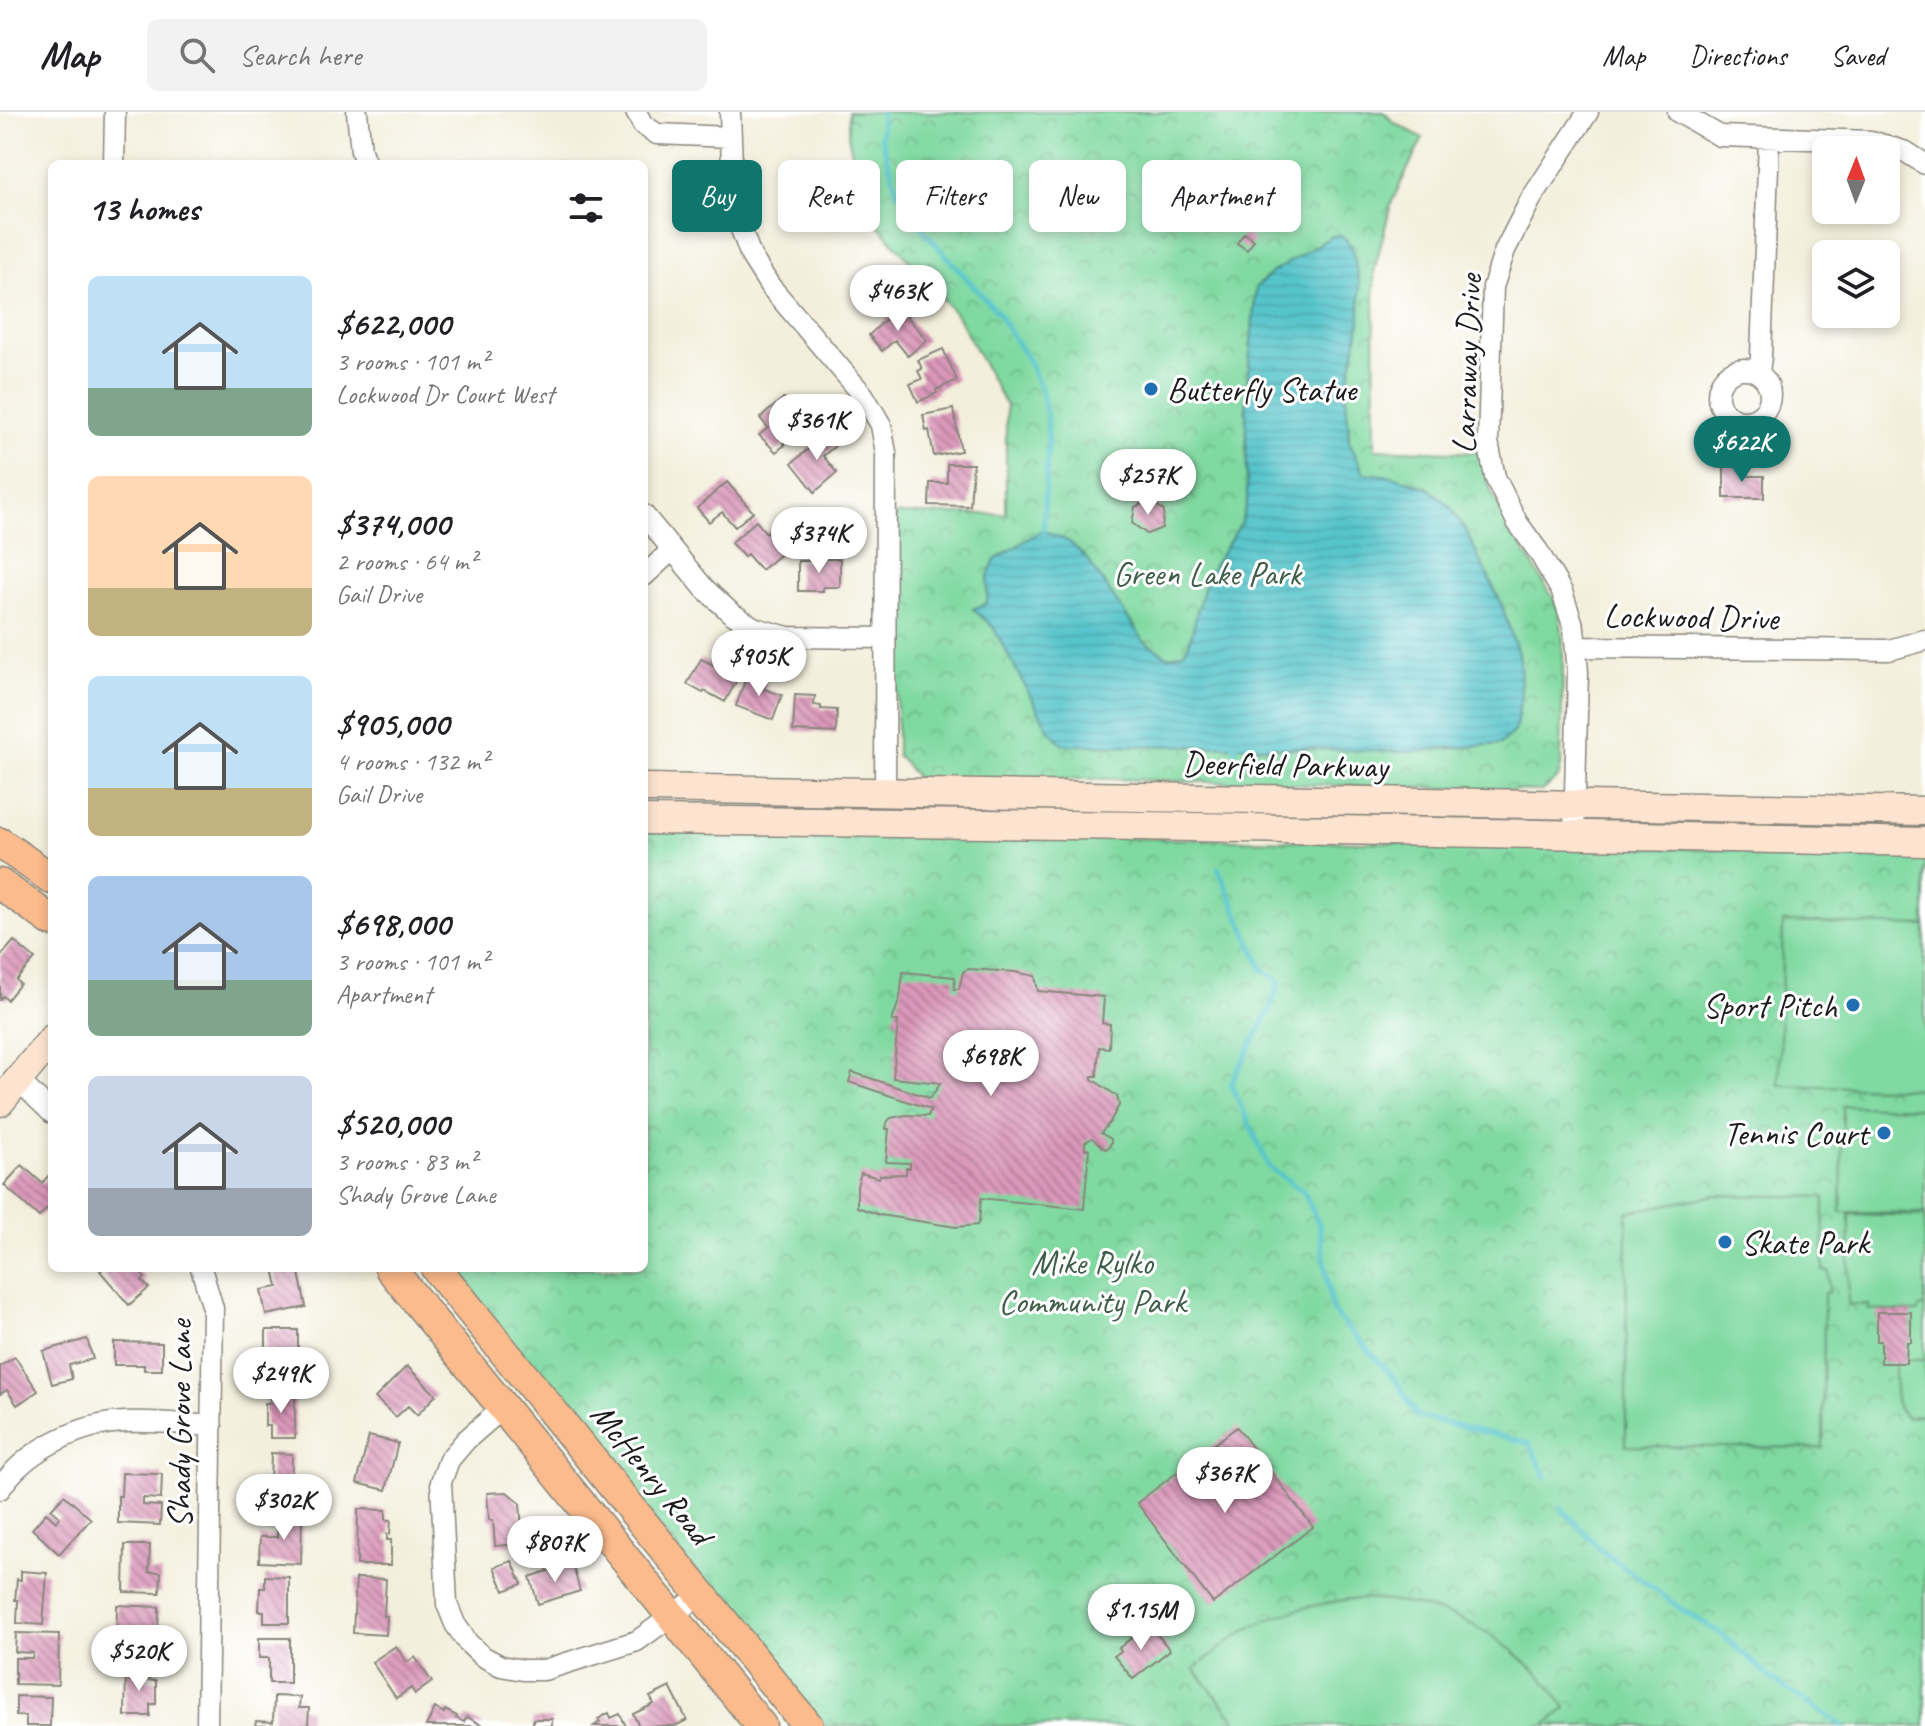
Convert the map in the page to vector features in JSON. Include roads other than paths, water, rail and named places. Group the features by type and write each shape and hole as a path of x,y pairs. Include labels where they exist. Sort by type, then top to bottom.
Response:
{"main road":[{"name":"Deerfield Parkway","path":"648,788 1925,811"},
{"name":"Deerfield Parkway","path":"648,820 1142,826 1925,842"},
{"path":"0,843 48,876"},
{"path":"0,884 48,918"},
{"path":"0,1102 48,1044"},
{"path":"393,1272 761,1726"},
{"name":"McHenry Road","path":"439,1272 808,1726"}],"street":[{"path":"114,160 115,112"},
{"path":"357,112 364,160"},
{"path":"636,112 643,125 657,134 730,137"},
{"path":"730,112 733,194 738,221 751,256 770,286 864,396 881,425 886,453 885,793"},
{"name":"Larraway Drive","path":"1528,538 1495,477 1488,442 1493,287 1505,250 1531,199 1588,112"},
{"path":"1678,112 1720,136 1871,141 1906,152 1925,164"},
{"path":"1759,372 1769,139"},
{"path":"648,520 704,588 731,613 755,628 788,637 885,638"},
{"name":"Lockwood Drive","path":"1528,538 1562,592 1574,628 1576,647 1889,650 1925,640"},
{"path":"648,572 672,550"},
{"path":"1574,835 1576,647"},
{"path":"18,1080 48,1109"},
{"name":"Shady Grove Lane","path":"202,1272 213,1308 207,1726"},
{"path":"504,1407 466,1440 449,1460 441,1482 447,1604 455,1624 468,1643 482,1656 501,1666 544,1670 637,1641 702,1594"},
{"path":"0,1489 7,1478 41,1449 77,1430 123,1421 212,1426"}],"water":[{"path":"1339,235 1352,248 1360,285 1360,323 1346,392 1349,441 1364,473 1392,476 1428,488 1449,505 1465,529 1501,603 1520,660 1521,694 1516,729 1501,744 1407,752 1063,745 1049,730 993,627 973,609 987,603 988,576 995,560 1042,530 1070,542 1087,559 1144,641 1169,657 1183,652 1189,644 1206,577 1240,525 1247,502 1246,396 1256,287 1273,272 1332,236"}],"waterway":[{"path":"882,112 881,137 897,191 924,231 998,313 1030,363 1042,392 1048,439 1043,535"},
{"path":"1231,740 1236,751"},
{"path":"1218,868 1262,969 1280,981 1269,1011 1231,1084 1269,1167 1304,1192 1319,1225 1332,1311 1395,1379 1417,1416 1529,1443 1546,1477"},
{"path":"1560,1507 1602,1551 1684,1611 1719,1632 1773,1680 1843,1726"}],"place":[{"name":"Butterfly Statue","path":"1151,389"},
{"name":"Sport Pitch","path":"1853,1005"},
{"name":"Tennis Court","path":"1884,1133"},
{"name":"Skate Park","path":"1725,1242"}],"park label":[{"name":"Green Lake Park","path":"1207,573"},
{"name":"Mike Rylko Community Park","path":"1092,1282"}]}
